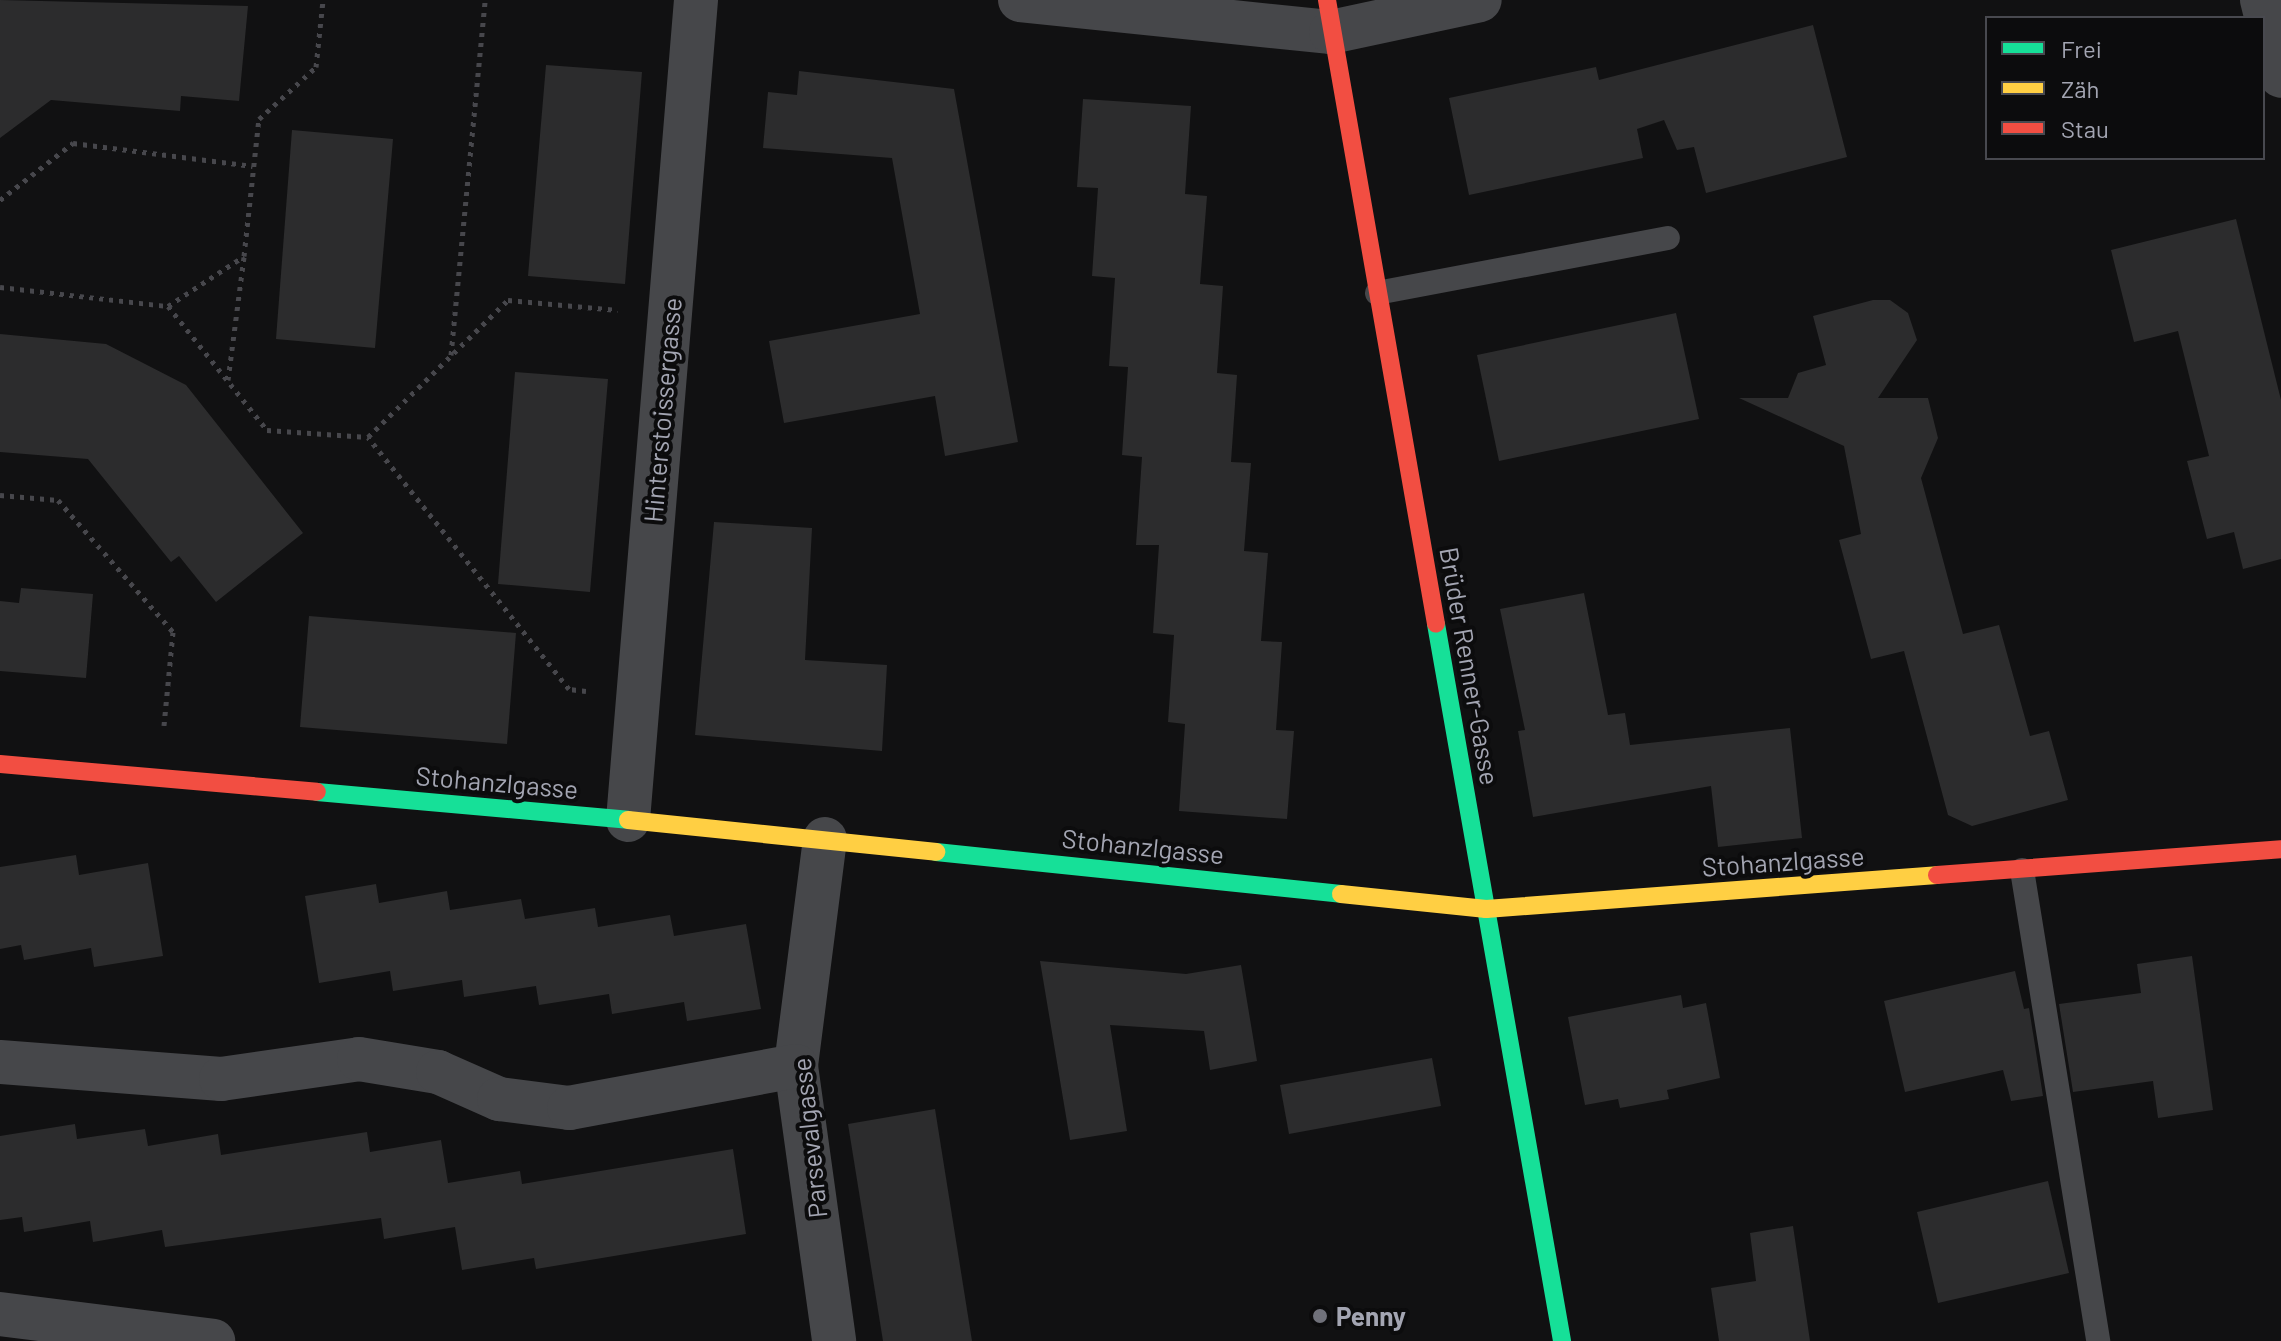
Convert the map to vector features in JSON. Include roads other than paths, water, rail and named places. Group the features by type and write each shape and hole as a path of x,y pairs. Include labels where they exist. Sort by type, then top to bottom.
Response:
{"street":[{"name":"Hinterstoissergasse","path":"628,820 696,0"},
{"path":"1020,0 1329,16 1480,0"},
{"path":"2262,0 2281,76"},
{"name":"Brüder Renner-Gasse","path":"1329,16 1562,1341"},
{"name":"Stohanzlgasse","path":"0,764 825,839 1486,909 2281,849"},
{"name":"Parsevalgasse","path":"825,839 796,1066 834,1341"},
{"path":"0,1062 221,1079 359,1059 438,1072 499,1099 569,1108 796,1066"},
{"path":"0,1314 213,1341"}],"lane":[{"path":"1377,293 1668,238"},
{"path":"2022,870 2098,1341"}],"place":[{"name":"Penny","path":"1320,1316"}]}
